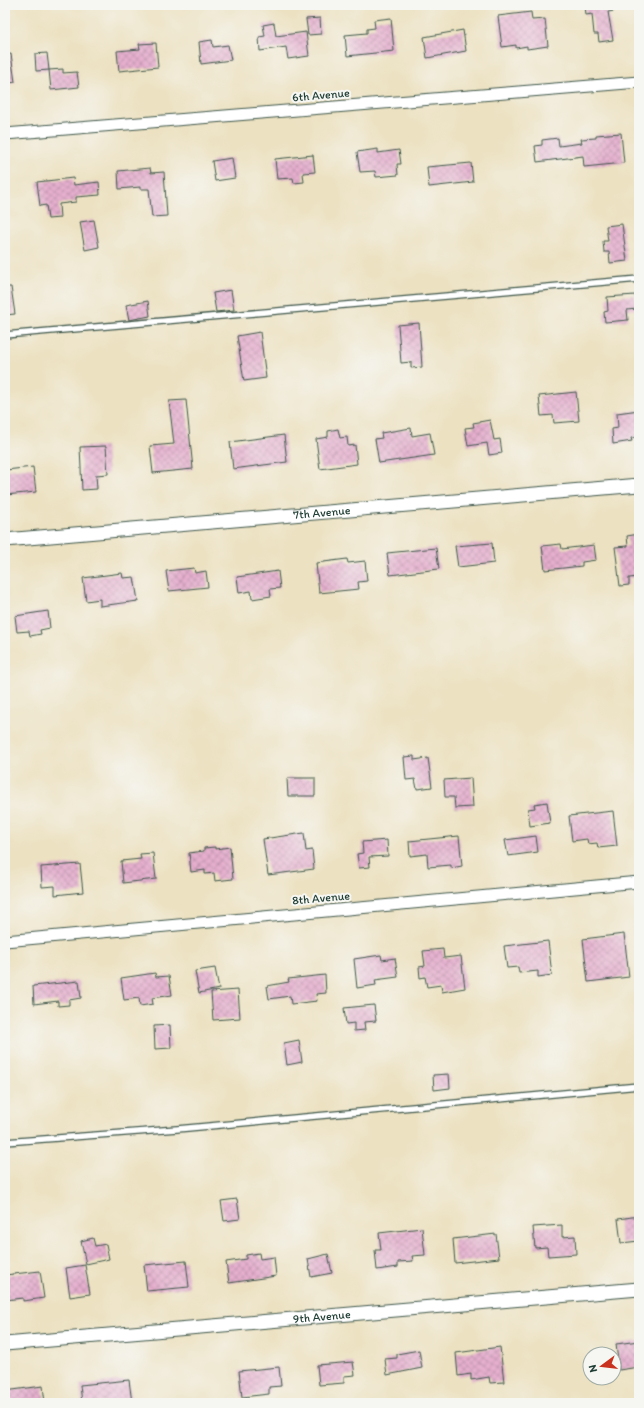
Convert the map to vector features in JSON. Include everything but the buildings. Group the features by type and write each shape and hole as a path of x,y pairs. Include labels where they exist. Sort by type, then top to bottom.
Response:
{"street":[{"name":"6th Avenue","path":"5,134 639,82"},
{"name":"7th Avenue","path":"5,540 639,486"},
{"name":"8th Avenue","path":"5,941 639,882"},
{"name":"9th Avenue","path":"5,1344 639,1289"}],"lane":[{"path":"5,335 639,279"},
{"path":"5,1142 177,1129 639,1086"}]}
